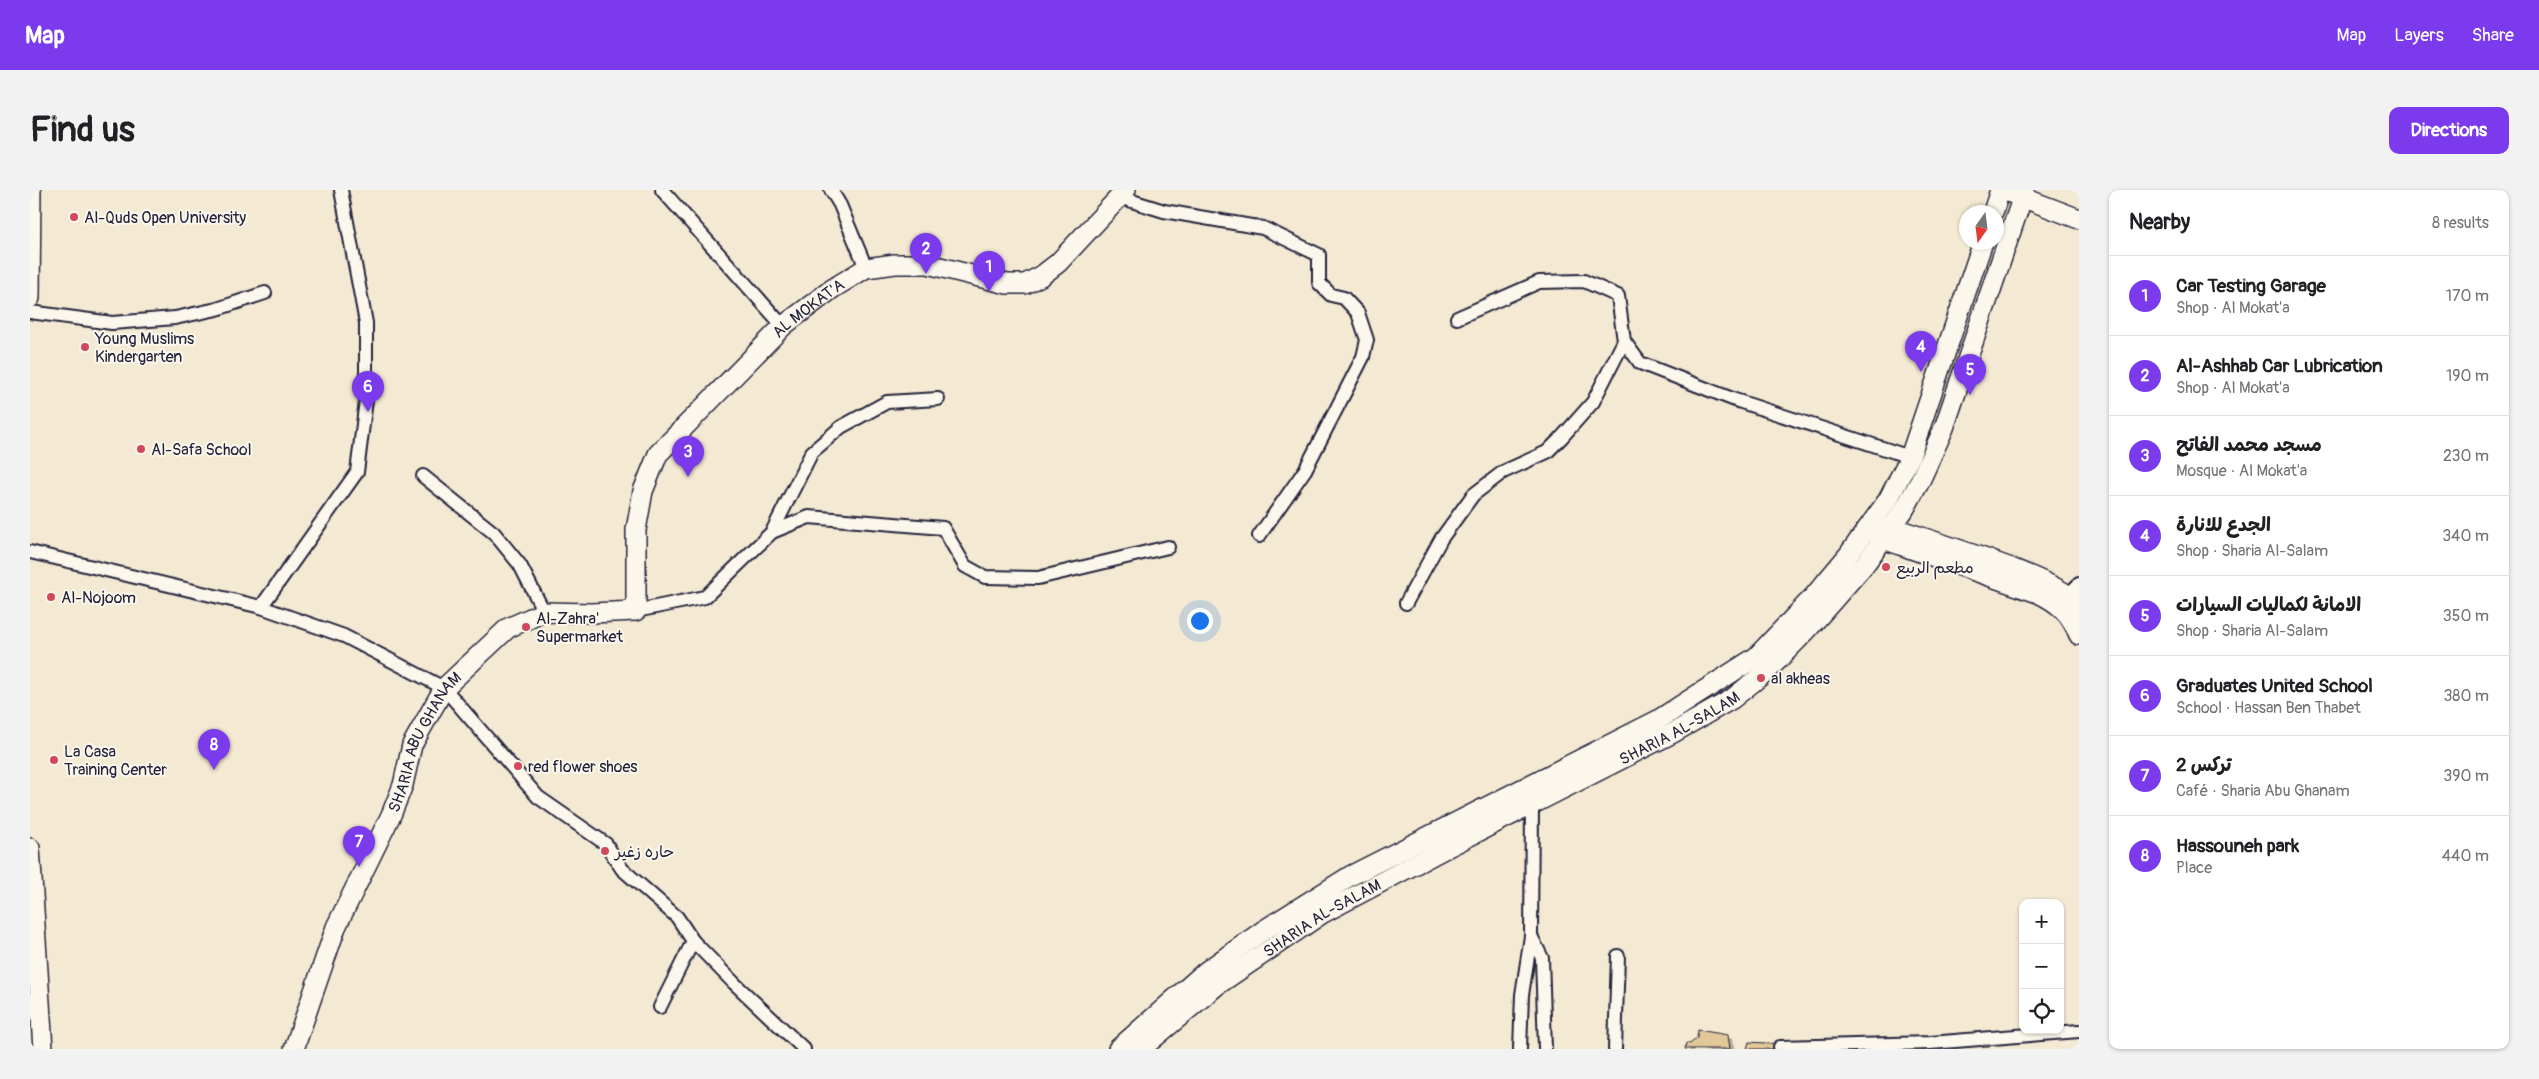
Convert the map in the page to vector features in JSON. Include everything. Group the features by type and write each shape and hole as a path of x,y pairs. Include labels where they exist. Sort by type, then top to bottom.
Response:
{"main road":[{"path":"30,298 31,190"},
{"path":"1995,205 2001,190 2023,194 2079,219"},
{"name":"AL MOKAT'A","path":"636,611 636,530 643,491 658,454 783,326 832,288 866,268 895,264 928,264 1007,284 1025,284 1042,276 1058,263 1123,194"},
{"name":"SHARIA AL-SALAM","path":"1141,1049 1216,986 1323,913 1440,850 1532,806 1674,733 1732,699 1768,670 1808,629 1919,483 1938,442 2023,194"},
{"name":"SHARIA AL-SALAM","path":"1118,1049 1205,972 1264,930 1350,876 1658,720 1756,657 1814,596 1881,531 1888,500 1910,457 1980,250"},
{"path":"1881,531 2038,593 2072,597 2067,611 2079,635"},
{"name":"SHARIA ABU GHANAM","path":"294,1049 336,927 391,815 403,785 412,745 444,688 508,628 544,612 591,613 636,611"},
{"path":"30,848 43,1049"}],"street":[{"path":"261,607 357,472 366,400 366,323 341,190"},
{"path":"662,190 783,326"},
{"path":"830,190 840,205 866,268"},
{"path":"1123,194 1164,211 1263,228 1319,255 1319,283 1331,295 1344,298 1358,313 1367,340 1363,357 1304,470 1259,536"},
{"path":"1457,318 1539,282 1584,281 1618,296 1624,341 1640,363 1735,400 1910,457"},
{"path":"30,312 112,323 176,318 217,309 265,293"},
{"path":"1406,603 1440,539 1473,496 1503,472 1547,452 1562,437 1593,402 1624,341"},
{"path":"636,611 705,597 772,532 812,452 841,427 887,402 938,399"},
{"path":"424,476 494,533 520,565 544,612"},
{"path":"772,532 809,517 944,528 965,566 985,577 1038,578 1168,547"},
{"path":"30,552 261,607 344,636 444,688 538,797 606,844 622,869 677,917 693,941 734,983 804,1049"},
{"path":"1520,1049 1522,995 1530,936 1532,806"},
{"path":"1530,936 1542,958 1545,1048"},
{"path":"660,1007 693,941"},
{"path":"1615,1049 1618,956"},
{"path":"1780,1047 1930,1043 2079,1031"}],"building":[{"path":"1698,1030 1728,1035 1730,1049 1685,1049 1686,1043 1690,1044 1697,1038"},
{"path":"1749,1042 1782,1044 1782,1049 1747,1049"}],"place":[{"name":"Al-Quds Open University","path":"74,217"},
{"name":"Al-Ashhab Car Lubrication","path":"926,274"},
{"name":"Car Testing Garage","path":"989,292"},
{"name":"Young Muslims Kindergarten","path":"85,347"},
{"name":"الجدع للانارة","path":"1921,372"},
{"name":"الامانة لكماليات السيارات","path":"1970,395"},
{"name":"Graduates United School","path":"368,412"},
{"name":"Al-Safa School","path":"141,449"},
{"name":"مسجد محمد الفاتح","path":"688,477"},
{"name":"مطعم الربيع","path":"1886,567"},
{"name":"Al-Nojoom","path":"51,597"},
{"name":"Al-Zahra' Supermarket","path":"526,627"},
{"name":"al akheas","path":"1761,678"},
{"name":"La Casa Training Center","path":"54,760"},
{"name":"red flower shoes","path":"518,766"},
{"name":"Hassouneh park","path":"214,770"},
{"name":"حاره زغير","path":"605,851"},
{"name":"تركس 2","path":"359,867"}]}
